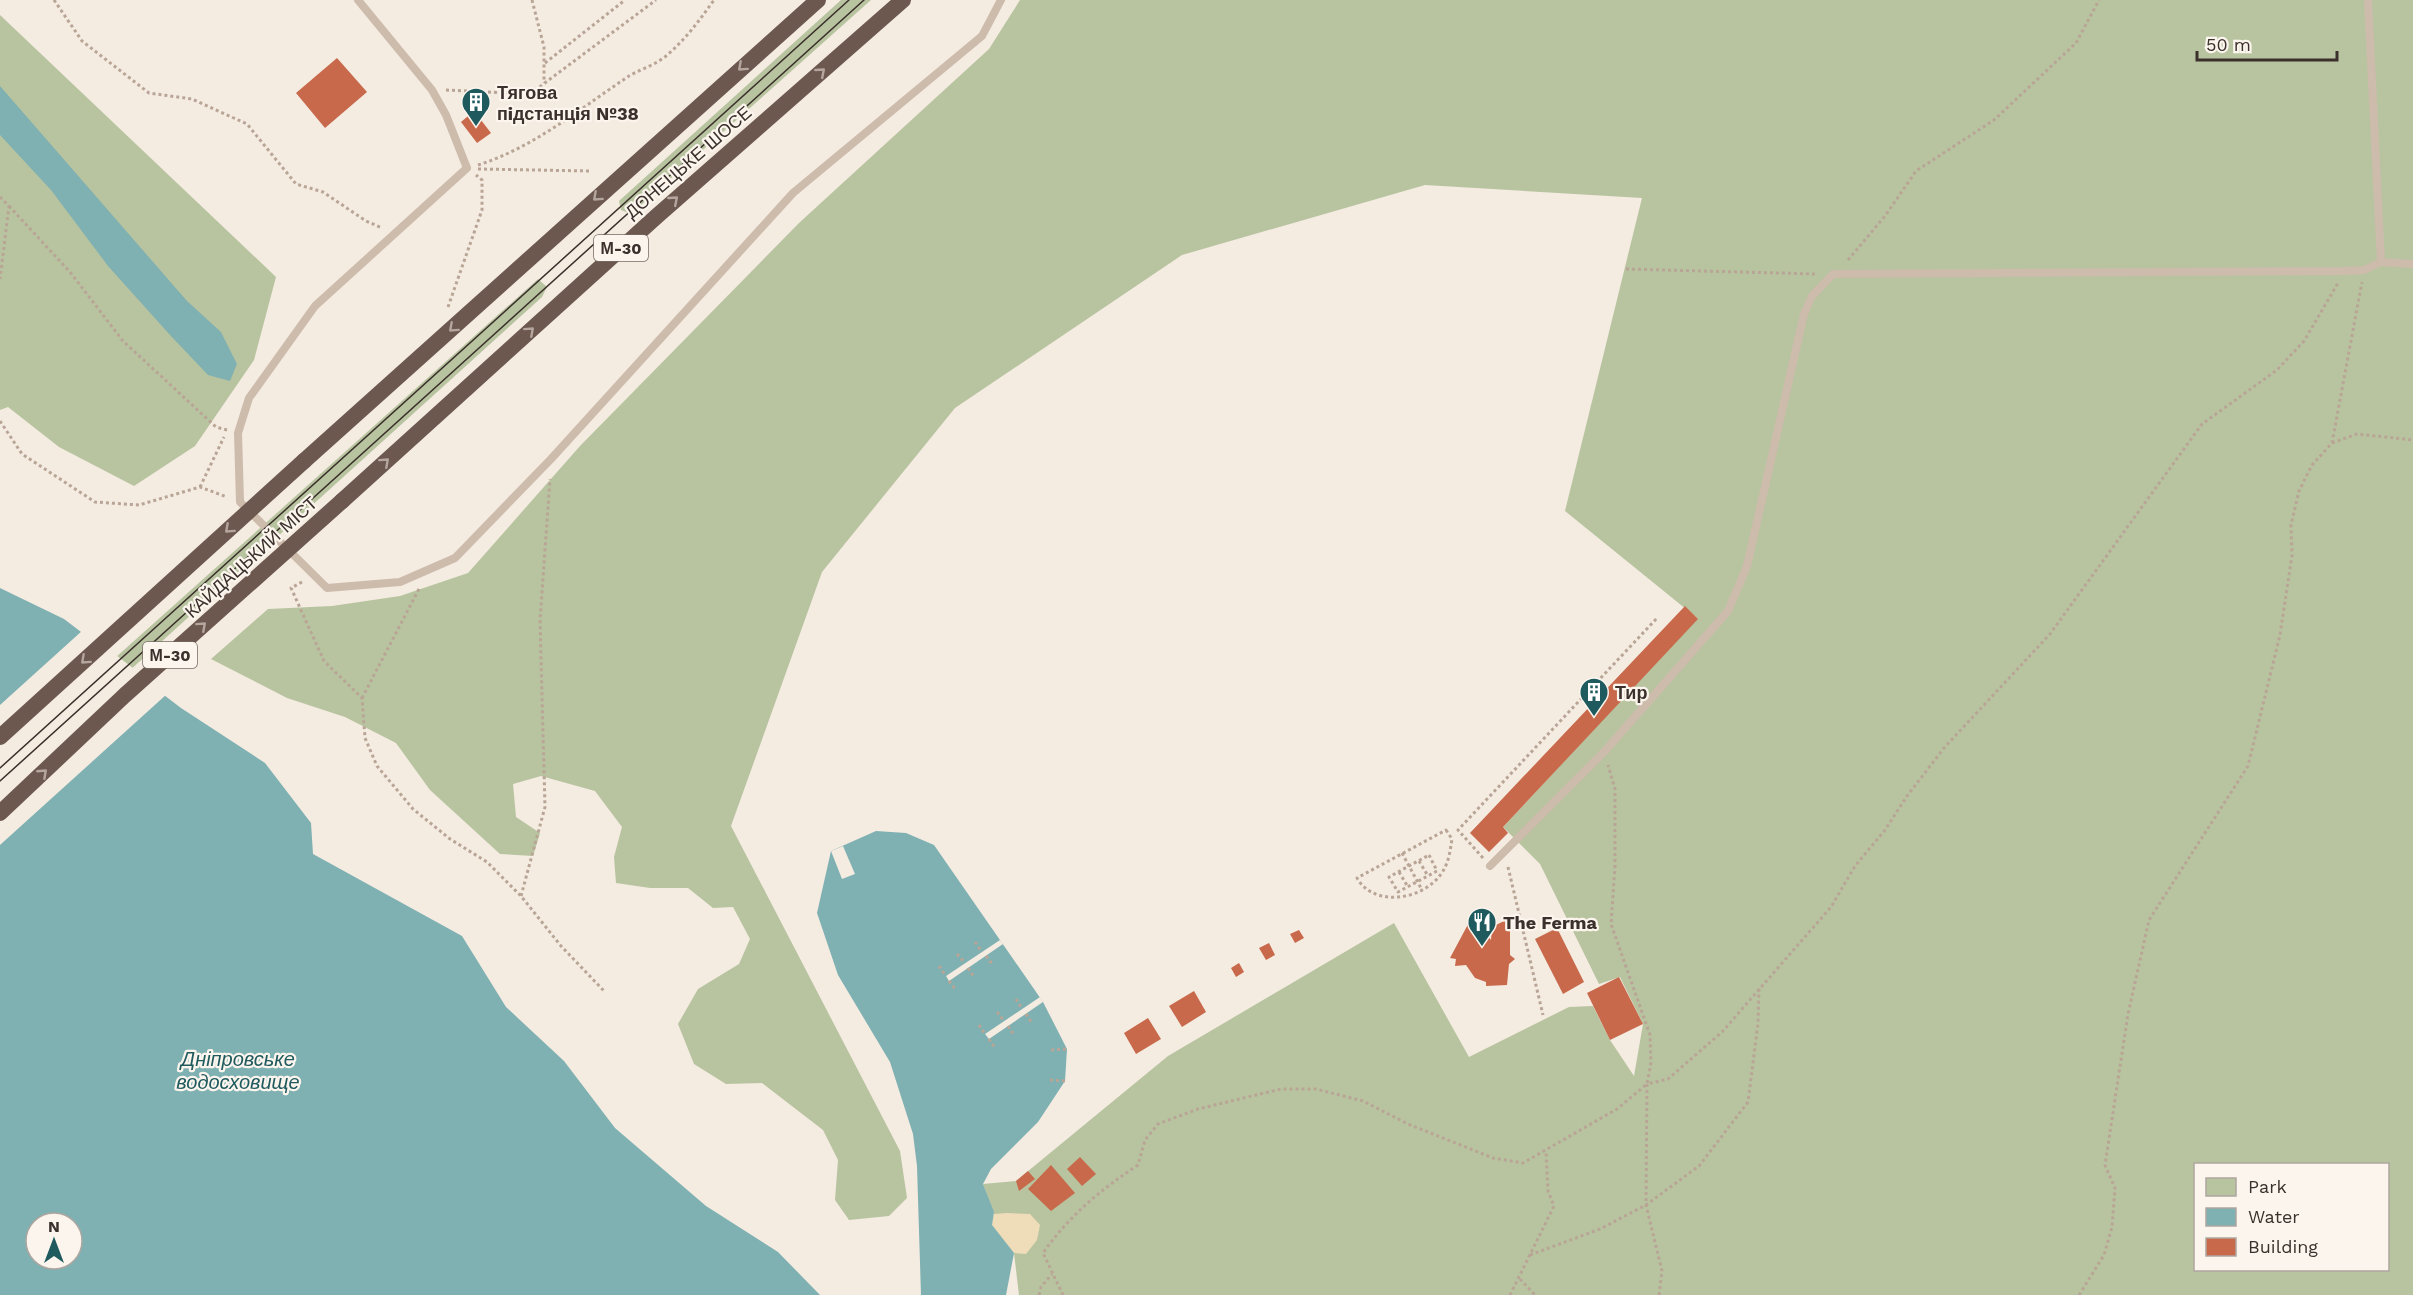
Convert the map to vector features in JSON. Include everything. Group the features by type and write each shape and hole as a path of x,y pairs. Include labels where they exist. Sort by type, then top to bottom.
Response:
{"highway":[{"name":"ДОНЕЦЬКЕ ШОСЕ","path":"304,461 818,0"},
{"name":"ДОНЕЦЬКЕ ШОСЕ","path":"342,501 657,216 903,0"},
{"name":"КАЙДАЦЬКИЙ МІСТ","path":"0,737 304,461"},
{"name":"КАЙДАЦЬКИЙ МІСТ","path":"0,813 125,695 342,501"}],"lane":[{"path":"358,0 432,90 446,115 467,168 315,306 249,398 238,433 240,502 327,588 400,582 455,558 551,459 793,193 982,36 1001,0"},
{"path":"2368,0 2381,262"},
{"path":"1490,866 1604,752 1728,611 1748,566 1804,314 1812,296 1833,274 2345,271 2364,270 2381,262 2413,264"}],"path":[{"path":"54,0 82,41 149,93 192,99 247,124 296,184 323,192 366,221 395,233"},
{"path":"532,0 540,25 545,63 544,82"},
{"path":"545,63 625,0"},
{"path":"432,90 530,94 656,0"},
{"path":"467,168 518,147 601,98 629,76 664,58 691,33 714,0"},
{"path":"1626,269 1833,274 1850,258 1885,216 1916,171 1994,120 2076,43 2099,0"},
{"path":"467,168 591,171"},
{"path":"446,312 482,210 482,180 467,168"},
{"path":"0,197 70,272 123,341 216,428 227,430 200,487"},
{"path":"0,279 9,206"},
{"path":"2332,443 2364,270"},
{"path":"1063,1295 1043,1253 1073,1214 1107,1185 1138,1166 1145,1140 1158,1124 1198,1109 1281,1089 1316,1089 1363,1101 1408,1124 1493,1158 1523,1163 1617,1109 1647,1084 1668,1079 1722,1032 1759,987 1832,907 1855,866 1944,748 2050,634 2202,424 2277,370 2304,341 2345,271"},
{"path":"0,421 22,454 95,502 139,505 200,487 240,502"},
{"path":"2079,1295 2104,1255 2112,1227 2115,1188 2106,1165 2107,1154 2128,1014 2150,920 2248,766 2280,635 2292,555 2291,525 2299,492 2312,465 2332,443 2357,434 2413,440"},
{"path":"521,896 545,807 540,621 551,459"},
{"path":"429,569 362,698 364,738 377,766 413,809 450,839 487,862 521,896 561,946 605,992"},
{"path":"315,576 291,588 295,600 324,661 362,698"},
{"path":"1490,866 1458,830 1658,617"},
{"path":"1604,752 1615,789 1615,866 1611,924 1650,1035 1651,1063 1647,1084 1646,1205 1662,1271 1659,1295"},
{"path":"1446,830 1452,838 1450,851 1440,872 1422,890 1388,897 1367,890 1357,878 1446,830"},
{"path":"1504,850 1543,1015"},
{"path":"1402,854 1422,890"},
{"path":"1398,894 1389,877 1429,855 1440,872"},
{"path":"1419,861 1428,876"},
{"path":"1400,872 1408,887"},
{"path":"1398,894 1418,881 1440,872"},
{"path":"975,942 982,952"},
{"path":"957,954 965,963"},
{"path":"986,956 993,965"},
{"path":"939,966 946,976"},
{"path":"968,968 974,977"},
{"path":"949,981 956,990"},
{"path":"1530,1255 1600,1229 1646,1205 1699,1166 1748,1102 1758,1023 1759,987"},
{"path":"1016,999 1022,1009"},
{"path":"998,1012 1004,1021"},
{"path":"1026,1014 1032,1023"},
{"path":"979,1025 985,1034"},
{"path":"1008,1026 1014,1035"},
{"path":"988,1039 994,1048"},
{"path":"1051,1050 1067,1049"},
{"path":"1050,1080 1065,1081"},
{"path":"1510,1295 1520,1279 1554,1206 1548,1191 1546,1151"},
{"path":"1039,1295 1052,1274"},
{"path":"1520,1279 1535,1295"}],"green space":[{"path":"841,0 871,0 631,214 621,210 619,201"},
{"path":"1020,0 2413,0 2413,1295 1019,1295 1014,1253 992,1225 994,1214 983,1184 1016,1181 1168,1056 1394,923 1469,1057 1569,1007 1593,1006 1610,1040 1634,1076 1643,1024 1620,977 1599,984 1540,864 1503,827 1697,618 1565,511 1642,198 1425,185 1182,255 955,408 822,572 731,826 900,1151 907,1198 889,1216 849,1220 835,1200 838,1160 823,1130 762,1083 726,1084 694,1064 678,1024 698,989 739,964 750,939 733,907 713,908 688,888 650,888 616,883 614,857 622,827 595,791 541,776 513,784 516,817 540,833 533,856 500,854 430,790 396,743 345,717 287,698 211,659 268,609 332,606 400,596 468,573 580,446 799,223 989,49"},
{"path":"0,15 276,277 254,360 195,446 134,486 59,447 8,407 0,410"},
{"path":"538,279 547,287 542,297 0,788 0,761"}],"sand":[{"path":"994,1214 1030,1214 1040,1225 1037,1240 1026,1254 1014,1253 992,1225"}],"water":[{"path":"0,86 187,301 221,332 237,364 230,381 208,375 170,335 108,266 51,190 0,135"},
{"name":"Дніпровське водосховище","path":"0,588 64,619 181,708 265,763 311,823 313,854 462,936 506,1007 564,1061 615,1128 706,1206 778,1252 820,1295 0,1295"},
{"path":"876,831 906,833 934,845 1043,1002 1067,1049 1065,1081 1038,1122 991,1169 983,1184 994,1212 992,1225 1014,1253 1006,1295 921,1295 917,1166 913,1134 890,1062 838,975 817,913 831,851"}],"pier":[{"path":"83,630 167,694 0,845 0,705"},
{"path":"843,846 855,874 842,879 831,851"},
{"path":"1000,940 1003,944 949,981 946,976"},
{"path":"1040,997 1043,1002 989,1039 985,1034"}],"building":[{"path":"337,58 367,92 325,128 296,93"},
{"name":"Тягова пiдстанцiя №38","path":"474,111 491,133 477,143 461,122"},
{"name":"Тир","path":"1685,606 1698,619 1503,827 1508,833 1489,852 1470,833"},
{"name":"The Ferma","path":"1473,915 1491,940 1492,927 1510,918 1510,955 1515,959 1509,964 1507,985 1486,986 1486,982 1475,978 1466,965 1455,966 1456,959 1450,958"},
{"path":"1557,928 1584,982 1563,994 1535,939"},
{"path":"1299,930 1304,938 1295,943 1290,934"},
{"path":"1269,943 1275,955 1266,960 1259,948"},
{"path":"1239,963 1244,972 1236,977 1231,968"},
{"path":"1619,977 1643,1024 1610,1040 1587,993"},
{"path":"1194,991 1206,1012 1182,1027 1169,1006"},
{"path":"1148,1018 1161,1039 1136,1054 1124,1033"},
{"path":"1080,1157 1096,1174 1082,1186 1067,1169"},
{"path":"1051,1165 1075,1193 1051,1211 1028,1189"},
{"path":"1028,1171 1035,1179 1019,1191 1016,1181"}],"tram line":[{"path":"0,768 849,0"},
{"path":"0,781 864,0"}],"place":[{"name":"Тягова пiдстанцiя №38","path":"476,128"},
{"name":"Тир","path":"1594,718"},
{"name":"The Ferma","path":"1482,948"}]}
